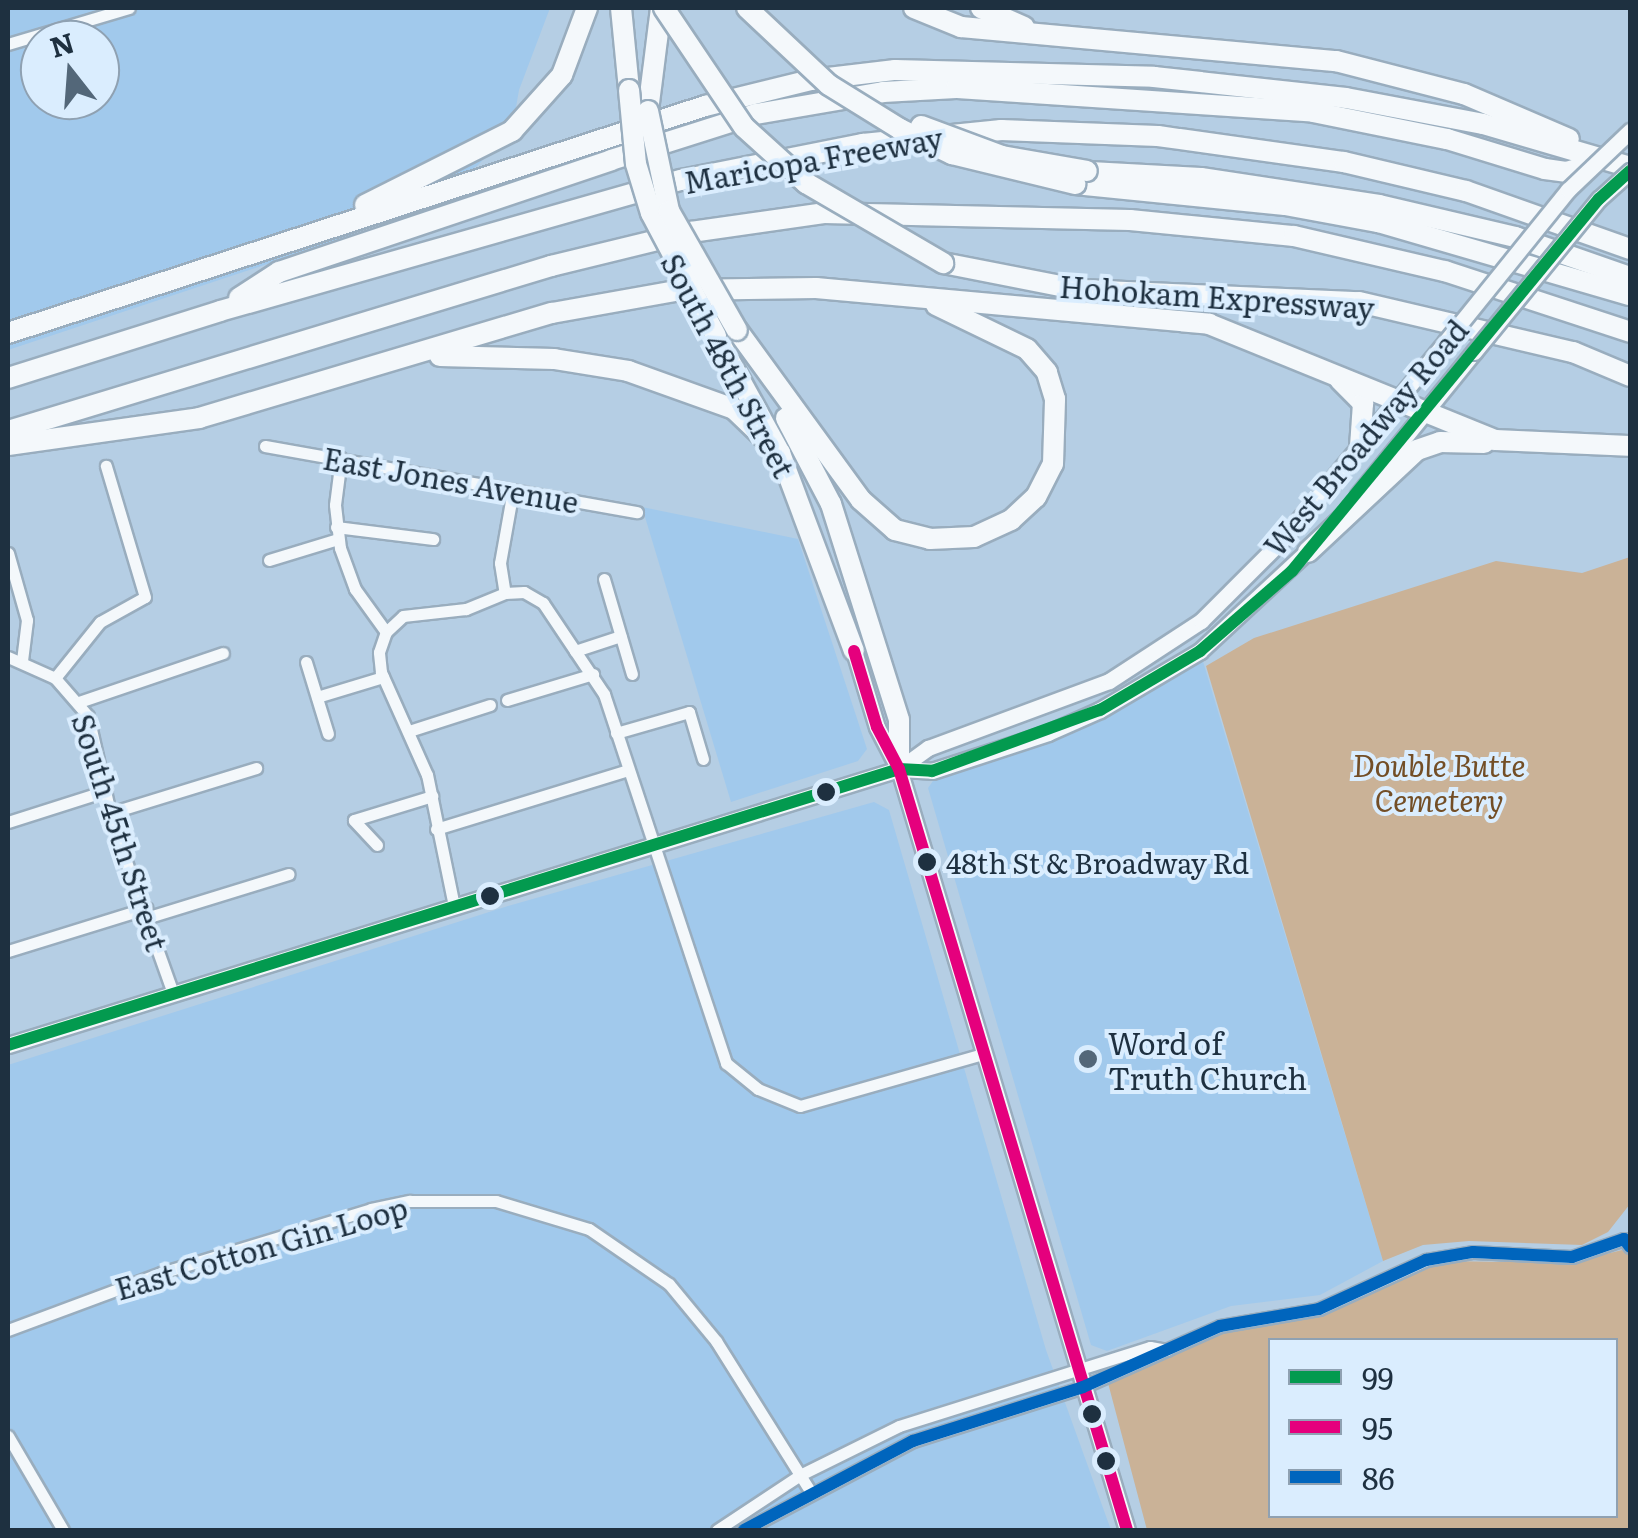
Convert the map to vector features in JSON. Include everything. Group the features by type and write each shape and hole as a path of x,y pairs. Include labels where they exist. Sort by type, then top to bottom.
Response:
{"highway":[{"path":"272,244 454,166 512,131 562,76 587,8"},
{"name":"South 48th Street","path":"621,8 636,164 651,213 831,504 898,720 899,770"},
{"name":"South 48th Street","path":"662,8 648,111 669,211 780,453 854,651"},
{"name":"Hohokam Expressway","path":"662,8 757,139 821,193 943,263 1081,290 1358,302 1573,352 1630,376"},
{"path":"747,8 829,85 900,130 952,154 1081,178 1284,205 1378,222 1630,295"},
{"path":"766,8 856,90 917,125 1002,156 1081,178 1201,178 1379,205 1515,237 1630,278"},
{"path":"914,8 961,27 1336,61 1464,94 1542,124 1593,160"},
{"path":"982,8 1029,32"},
{"path":"8,333 705,106 811,80 894,70 1154,77 1346,98 1630,169"},
{"path":"220,310 279,272 721,125 820,99 956,88 1313,112 1447,139 1546,169 1566,172 1593,160"},
{"name":"Maricopa Freeway","path":"8,378 220,310 681,180 863,144 1000,130 1177,138 1344,162 1466,191 1630,249"},
{"name":"Maricopa Freeway","path":"8,431 590,256 691,232 824,214 1130,220 1294,236 1414,262 1630,332"},
{"path":"8,445 199,418 552,313 682,290 816,288 1209,324 1516,444"},
{"path":"726,333 861,500 895,530 930,539 974,538 1011,520 1036,497 1053,464 1056,399 1047,372 1027,349 914,297"},
{"path":"408,358 497,355 628,372 734,408 780,453"},
{"path":"1318,364 1363,402 1360,446"},
{"path":"1308,552 1428,444 1630,446"}],"main road":[{"name":"West Broadway Road","path":"899,770 928,748 1074,696 1166,646 1244,580 1360,446 1593,160 1630,131"},
{"path":"8,1045 899,770 932,771 1100,710 1218,637 1308,552 1599,198 1630,169"},
{"name":"South 48th Street","path":"854,651 877,728 899,770 1127,1530"}],"street":[{"path":"8,44 129,8"},
{"name":"East Jones Avenue","path":"265,446 637,512"},
{"path":"341,458 337,533 355,589 386,632"},
{"path":"8,657 56,678 100,622 146,597 106,466"},
{"path":"505,593 500,563 513,490"},
{"path":"269,560 337,533 433,539"},
{"path":"8,553 27,620 22,661"},
{"path":"604,579 632,674"},
{"path":"454,906 432,796 409,731 383,677 378,652 386,632 408,614 466,609 520,591 539,600 593,674 654,845 722,1056 758,1088 788,1104 818,1104 983,1054"},
{"path":"576,651 621,636"},
{"path":"78,702 223,653"},
{"path":"306,662 328,734"},
{"path":"507,700 593,674"},
{"path":"317,697 383,677"},
{"name":"South 45th Street","path":"56,678 78,702 96,737 110,814 148,912 173,993"},
{"path":"409,731 490,706"},
{"path":"616,734 688,712 703,759"},
{"path":"110,814 256,768"},
{"path":"436,829 628,770"},
{"path":"8,822 106,792"},
{"path":"377,846 354,820 432,796"},
{"path":"8,951 289,874"},
{"name":"East Cotton Gin Loop","path":"8,1330 160,1273 371,1209 422,1200 496,1201 589,1230 669,1284 716,1341 810,1491"},
{"path":"744,1530 810,1491 913,1441 1084,1387 1160,1358 1167,1350 1234,1322 1319,1309 1442,1256 1490,1252 1572,1257 1628,1239"},
{"path":"717,1530 800,1475 909,1422 1150,1347 1167,1350"},
{"path":"8,1436 62,1530"}],"shaded area":[{"path":"8,8 550,8 519,90 512,130 477,166 423,201 343,239 8,350"},
{"path":"642,507 798,539 867,749 858,761 731,802"},
{"path":"1202,658 1383,1261 1320,1295 1231,1306 1107,1351 1091,1345 928,788 935,778 1085,726"},
{"path":"874,802 889,810 1046,1350 1111,1530 8,1530 8,1065 508,906"}],"green space":[{"name":"Double Butte Cemetery","path":"1630,557 1630,1204 1608,1232 1582,1245 1469,1241 1423,1245 1383,1261 1206,666 1254,638 1496,561 1582,573"},
{"path":"1622,1250 1630,1256 1630,1530 1147,1530 1108,1383 1235,1328 1322,1315 1445,1261 1571,1263"}],"transit line":[{"name":"99","path":"8,1045 899,769 932,771 1100,710 1200,651 1292,571 1599,199 1630,171"},
{"name":"95","path":"854,651 877,727 899,769 1127,1530"},
{"name":"86","path":"744,1530 913,1441 1083,1387 1220,1326 1319,1309 1426,1260 1473,1252 1572,1257 1624,1239 1630,1247"}],"place":[{"name":"48th St & Broadway Rd","path":"927,862"},
{"name":"Word of Truth Church","path":"1088,1059"}]}
